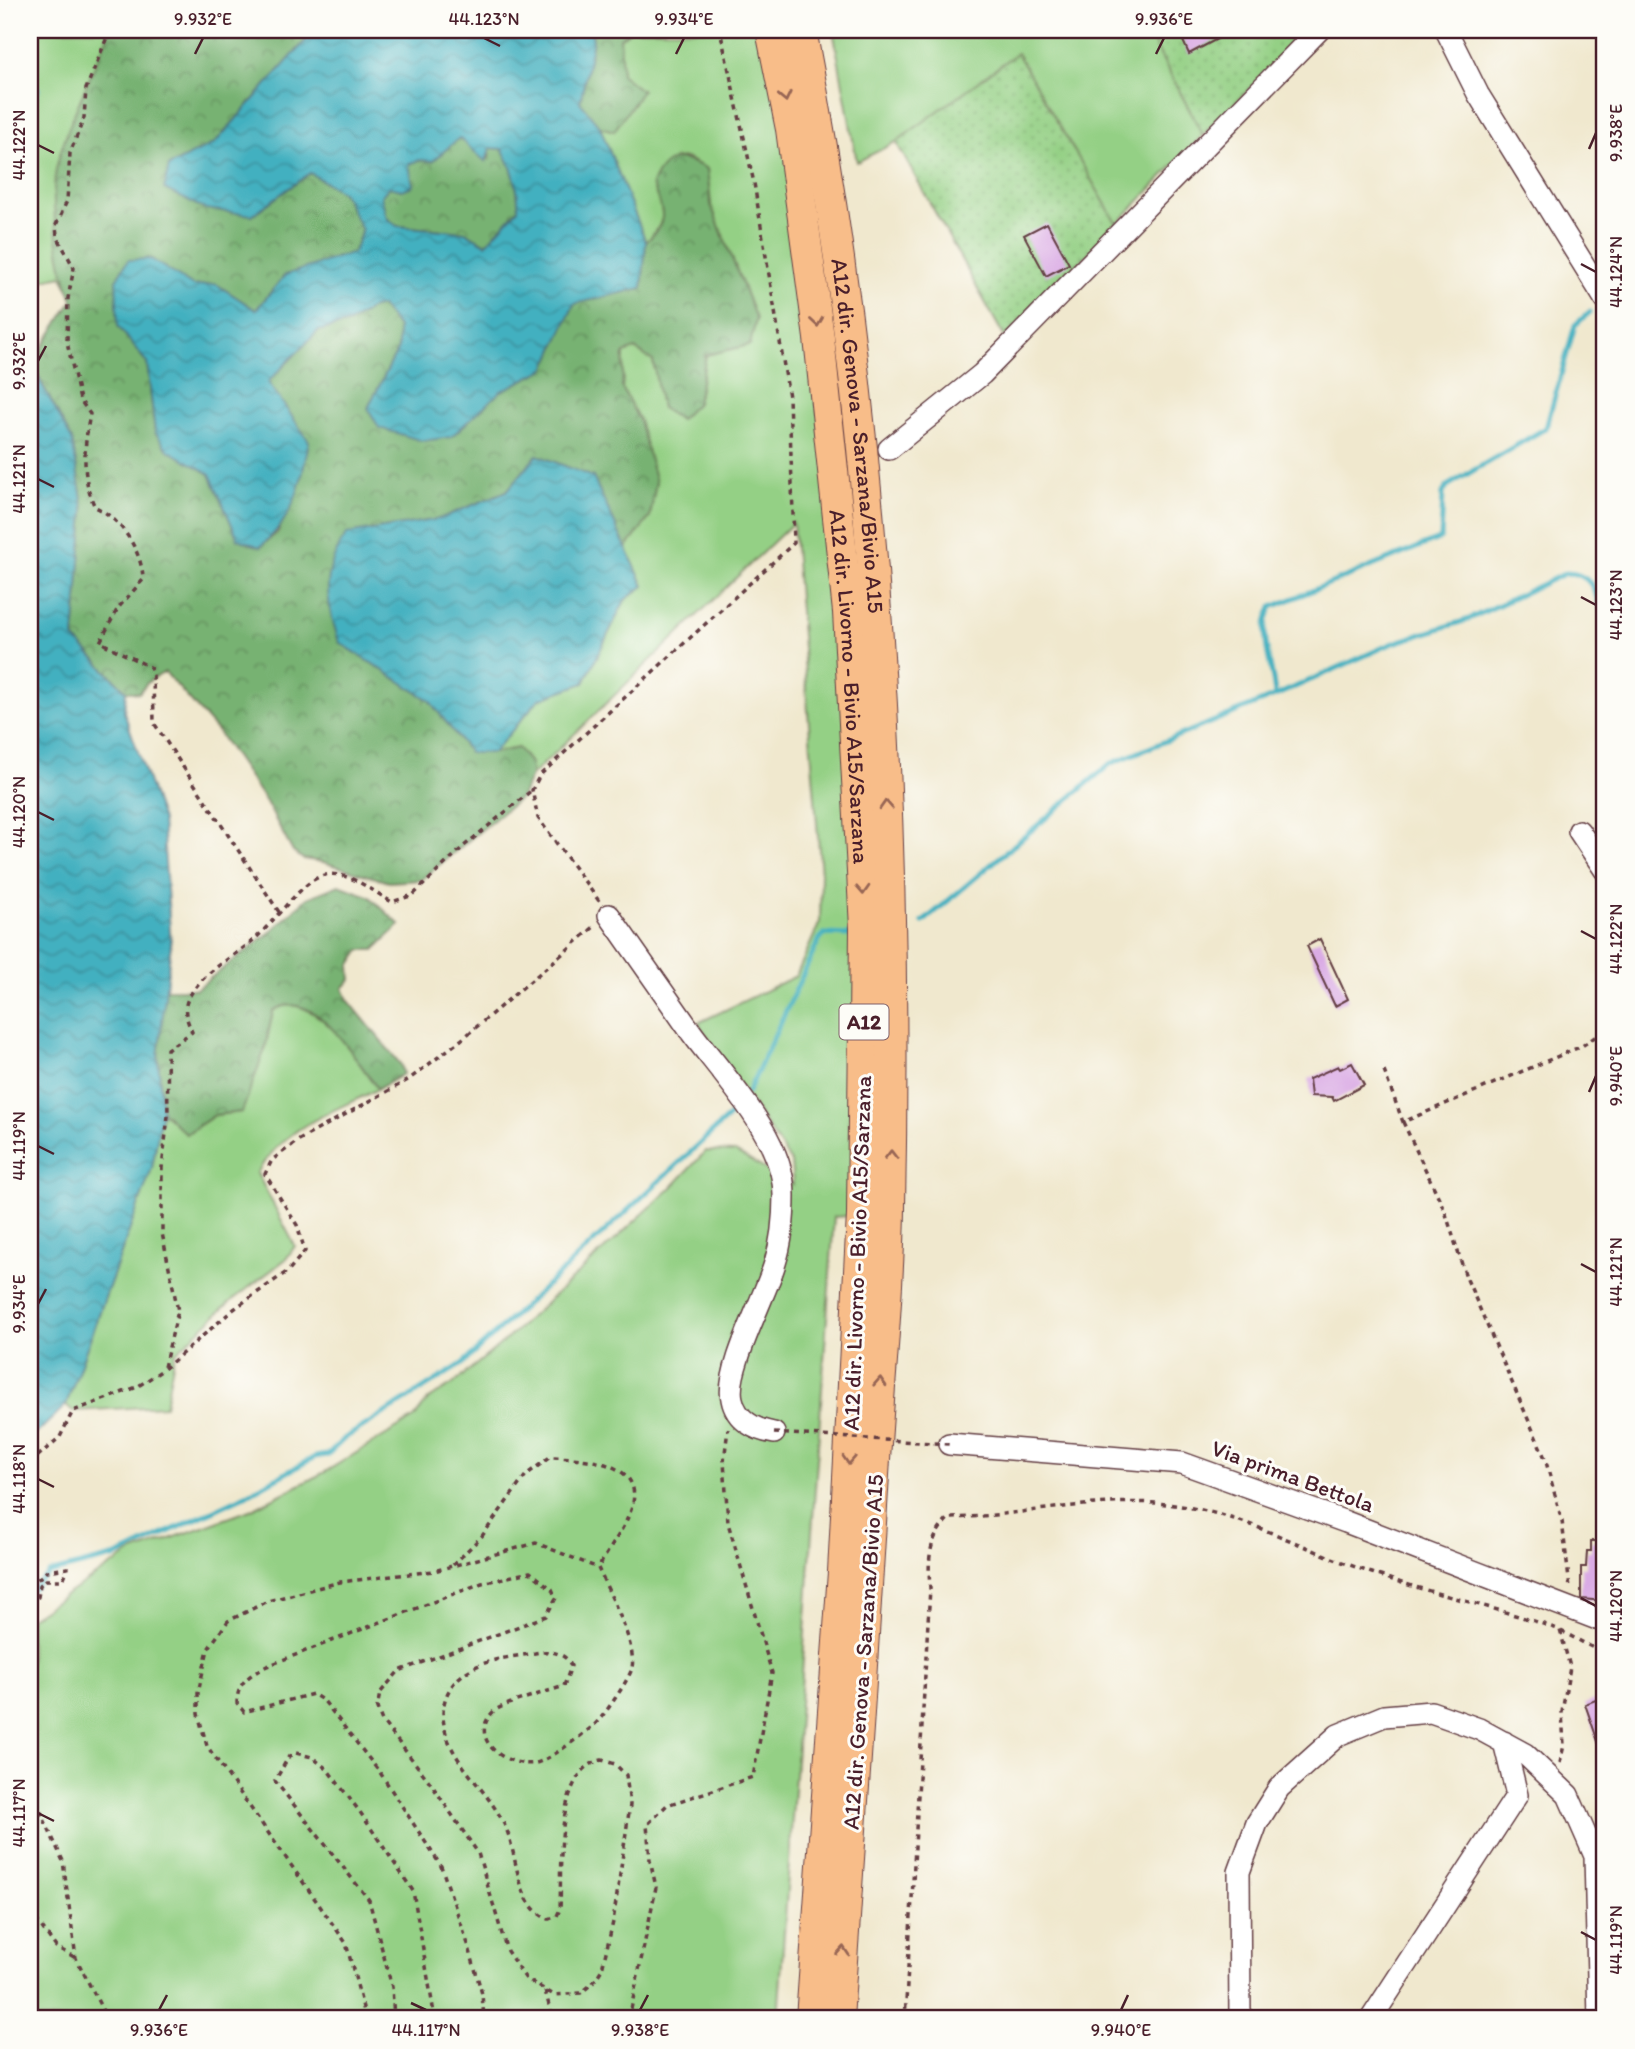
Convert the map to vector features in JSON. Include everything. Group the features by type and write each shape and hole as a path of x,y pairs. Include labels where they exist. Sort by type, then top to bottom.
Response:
{"highway":[{"name":"A12 dir. Livorno - Bivio A15/Sarzana","path":"771,30 795,155 819,338 848,612 865,928 862,1214 843,1572 811,2019"},
{"name":"A12 dir. Genova - Sarzana/Bivio A15","path":"801,30 819,123 844,307 874,583 892,930 890,1213 838,2019"}],"street":[{"path":"889,449 982,374 1319,30"},
{"path":"1446,30 1498,129 1605,299"},
{"path":"1579,831 1605,870"},
{"path":"609,915 753,1115 777,1157 784,1186 784,1219 775,1263 733,1374 731,1399 740,1416 755,1430 774,1433"},
{"name":"Via prima Bettola","path":"948,1444 1182,1463 1346,1522 1605,1622"},
{"path":"1240,2019 1239,1872 1257,1823 1279,1788 1338,1735 1384,1716 1431,1713 1479,1729 1525,1754 1568,1795 1595,1856 1599,2019"},
{"path":"1371,2019 1517,1795 1504,1742"}],"path":[{"path":"109,30 86,89 84,118 70,153 67,201 56,225 57,236 74,268 68,298 67,342 80,400 90,414 84,446 88,492 95,508 104,511 136,548 143,567 143,580 118,608 100,642 150,667 153,673 154,723 279,912"},
{"path":"164,1369 178,1311 162,1233 162,1168 168,1116 167,1049 192,1032 184,1014 188,998 209,972 257,937 279,912 319,877 342,874 392,902 413,895 464,846 532,790 540,775 794,543 789,397 754,183 720,30"},
{"path":"30,1463 60,1437 73,1411 137,1387 164,1369 234,1308 288,1271 305,1251 297,1225 265,1174 272,1160 299,1140 408,1080 461,1040 609,915 538,818 532,790"},
{"path":"1403,1122 1582,1046 1605,1030"},
{"path":"1384,1071 1403,1122 1445,1211 1466,1277 1545,1458 1562,1521 1573,1611"},
{"path":"629,2019 656,1887 650,1860 648,1825 667,1805 753,1777 772,1673 728,1523 724,1461 731,1399"},
{"path":"774,1433 948,1444"},
{"path":"451,1566 482,1536 526,1475 550,1457 602,1463 618,1470 632,1482 634,1493 630,1514 598,1568"},
{"path":"905,2019 930,1588 928,1556 937,1530 949,1518 1120,1502 1191,1508 1228,1515 1393,1580 1525,1617 1560,1630 1605,1654"},
{"path":"366,2019 346,1943 207,1746 198,1714 198,1693 208,1649 228,1621 268,1601 340,1583 451,1566 536,1543 598,1568 629,1643 633,1667 626,1683 597,1724 536,1763 506,1761 489,1746 485,1732 488,1717 497,1708 564,1686 571,1666 569,1661 558,1653 541,1651 482,1664 459,1677 445,1699 440,1724 456,1757 505,1826 515,1864 533,1909 549,1919 556,1916 560,1909 565,1810 572,1784 581,1773 603,1760 615,1764 626,1775 629,1805 613,1922 602,1969 593,1983 581,1993 554,1995 526,1979 507,1951 478,1853 382,1721 377,1708 380,1693 399,1671 546,1616 556,1598 552,1589 530,1573 482,1583 267,1666 246,1677 237,1693 237,1703 244,1712 313,1694 324,1701 381,1774 441,1866 469,1947 482,1994 484,2019"},
{"path":"30,1587 47,1571 68,1568 63,1580 46,1580 40,1585 38,1597 30,1603 30,1616"},
{"path":"1548,1776 1560,1763 1564,1745 1562,1712 1569,1685 1568,1651 1560,1630"},
{"path":"394,2019 391,1987 369,1900 275,1781 289,1756 296,1753 312,1757 327,1769 360,1812 413,1891 435,2019"},
{"path":"30,1772 39,1808 63,1861 76,1958 107,2019"},
{"path":"30,1911 56,1947 76,1958"},
{"path":"544,1990 553,2019"}],"green space":[{"path":"30,30 253,30 73,299 62,276 30,283"},
{"path":"110,30 335,30 307,39 215,143 169,166 252,215 310,173 343,193 362,230 354,252 285,275 256,310 216,284 193,286 151,259 118,326 147,363 155,432 169,450 210,474 238,539 260,547 278,532 308,441 268,382 318,331 349,323 370,309 381,306 398,327 398,349 368,408 380,428 451,437 501,391 545,369 574,304 642,288 646,242 659,227 662,215 652,184 657,174 668,162 682,159 707,169 711,205 756,319 750,345 706,355 697,403 680,420 661,408 653,361 635,349 624,353 622,388 639,420 656,482 650,517 626,548 593,477 537,455 507,491 439,519 348,534 339,642 429,700 470,753 493,753 518,748 531,764 531,776 521,797 421,880 389,882 323,862 303,859 293,852 266,802 218,732 165,672 148,682 139,693 126,691 74,638 84,511 72,440 30,361 36,357 73,300 63,269 56,231 55,176 69,128"},
{"path":"591,30 631,30 620,38 622,75 642,91 614,131 600,127 580,102 593,40"},
{"path":"631,30 771,30 848,612 862,1215 834,1217 778,2019 30,2019 30,1618 131,1553 250,1510 323,1473 414,1418 429,1399 453,1384 509,1337 671,1188 706,1151 735,1152 793,1185 791,1162 698,1023 796,976 820,922 821,874 793,523 531,776 531,764 518,748 493,753 539,698 584,683 625,600 644,586 626,548 650,517 639,420 622,388 624,353 634,349 654,361 661,408 697,403 706,355 749,345 756,319 711,205 707,169 686,158 674,159 652,184 662,215 659,227 646,242 600,127 614,131 622,75 620,38"},
{"path":"833,30 1147,30 1203,135 1117,224 1017,54 896,142 857,162"},
{"path":"1147,30 1287,30 1295,44 1203,135"},
{"path":"1017,53 1117,224 1005,338 896,142"},
{"path":"459,138 489,159 490,148 502,149 514,178 518,209 486,244 465,232 397,226 387,218 381,196 389,187 402,190 408,164 420,160 433,161"},
{"path":"339,885 369,896 400,925 374,950 360,950 350,966 351,980 343,988 348,1000 401,1065 403,1074 378,1089 333,1029 304,1008 288,1005 273,1011 265,1049 242,1112 215,1115 186,1134 162,1111 158,1057 165,989 196,989 267,935 307,898"},
{"path":"283,1004 299,1006 326,1023 349,1048 378,1089 295,1132 268,1157 257,1173 295,1246 286,1259 230,1302 175,1353 165,1406 73,1411 66,1405 152,1168 162,1111 186,1134 215,1115 241,1112 265,1049 273,1011"}],"water":[{"path":"335,30 591,30 593,40 580,102 600,127 646,242 642,288 574,304 545,369 501,391 451,437 423,441 379,428 368,408 398,349 398,327 381,306 370,309 349,323 318,331 268,382 309,441 295,500 281,524 260,547 238,539 210,474 168,450 155,432 147,363 118,326 116,280 128,260 151,259 193,286 216,284 256,310 285,275 354,252 362,230 343,193 310,173 252,215 205,209 164,189 169,166 215,143 307,39","holes":["459,138 486,162 490,148 502,149 512,170 518,201 518,209 486,244 465,232 397,226 387,218 381,196 389,187 402,190 413,186 409,164 420,160 433,161"]},
{"path":"30,362 72,440 84,511 74,638 126,691 124,712 162,820 171,944 158,1057 162,1111 152,1168 66,1405 30,1440"},
{"path":"537,455 593,477 644,586 625,600 584,683 539,699 493,753 470,753 429,700 339,642 329,600 329,574 338,548 347,534 439,519 507,491"}],"building":[{"path":"1178,30 1234,30 1189,54"},
{"path":"1047,223 1069,264 1046,276 1024,235"},
{"path":"1320,939 1348,999 1335,1006 1307,946"},
{"path":"1352,1063 1364,1085 1334,1101 1332,1097 1311,1096 1309,1079"},
{"path":"1591,1541 1605,1541 1605,1601 1581,1599 1581,1567 1586,1567"},
{"path":"1601,1698 1605,1712 1603,1756 1585,1704"}],"waterway":[{"path":"30,80 38,89 30,109"},
{"path":"923,922 1110,764 1275,696 1266,639 1267,617 1272,607 1441,538 1443,493 1447,486 1546,428 1575,325 1590,312"},
{"path":"1275,696 1393,643 1467,620 1566,573 1576,574 1589,582 1597,596 1605,622"},
{"path":"748,1092 819,940 824,934 850,935"},
{"path":"30,1591 49,1573 117,1556 240,1498 315,1457 327,1455 345,1438 462,1364 737,1109"}]}
